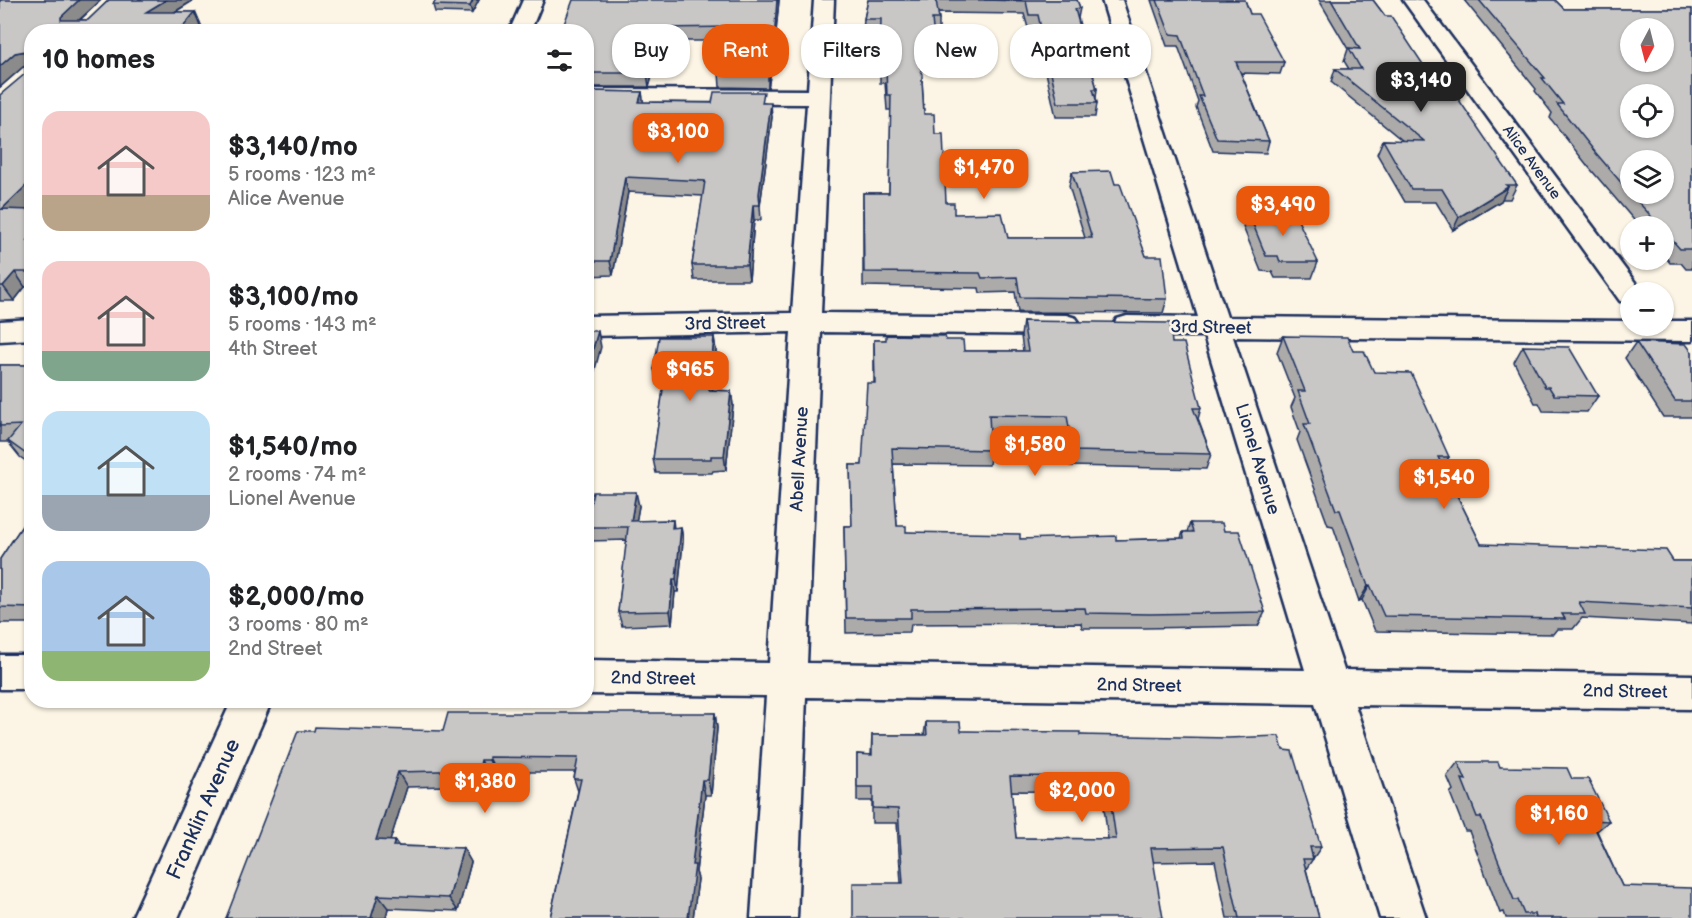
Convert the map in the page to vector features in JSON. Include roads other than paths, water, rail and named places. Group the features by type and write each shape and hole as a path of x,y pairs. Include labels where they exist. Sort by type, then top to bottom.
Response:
{"street":[{"path":"522,24 533,0"},
{"name":"Abell Avenue","path":"774,918 824,0"},
{"name":"Lionel Avenue","path":"1112,0 1403,918"},
{"name":"Alice Avenue","path":"1413,0 1620,282"},
{"path":"594,96 817,97"},
{"name":"3rd Street","path":"594,326 807,322 1217,327 1620,328"},
{"path":"0,331 24,330"},
{"name":"3rd Street","path":"1674,330 1692,331"},
{"path":"0,672 24,672"},
{"name":"2nd Street","path":"594,677 1692,692"},
{"name":"Franklin Avenue","path":"155,918 248,708"}]}
